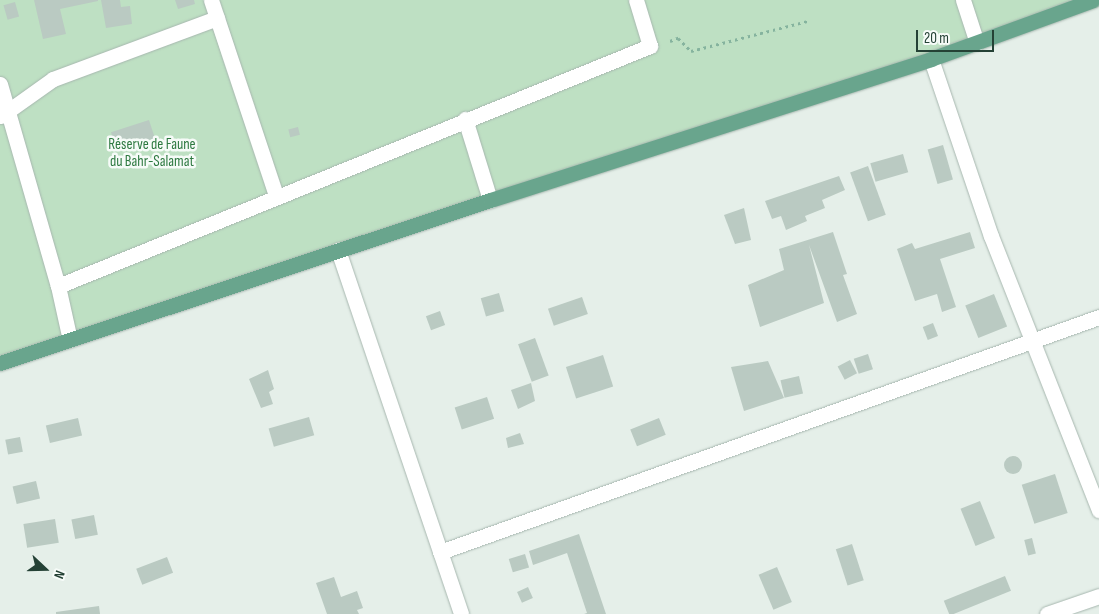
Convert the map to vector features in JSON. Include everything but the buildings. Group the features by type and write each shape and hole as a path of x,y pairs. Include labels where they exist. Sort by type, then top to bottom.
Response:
{"main road":[{"path":"0,363 490,200 931,59 1093,0"}],"street":[{"path":"211,0 276,195"},
{"path":"58,286 276,195 650,46 636,0"},
{"path":"963,0 977,43"},
{"path":"4,114 53,79 217,18"},
{"path":"931,59 991,236 1099,510"},
{"path":"0,84 4,114 58,286 70,340"},
{"path":"465,119 490,200"},
{"path":"338,250 461,614"},
{"path":"440,552 1032,339 1099,317"},
{"path":"1047,614 1099,596"}],"path":[{"path":"650,46 678,38 691,51 808,21"}],"green space":[{"name":"Réserve de Faune du Bahr-Salamat","path":"0,0 1093,0 0,363"}]}
